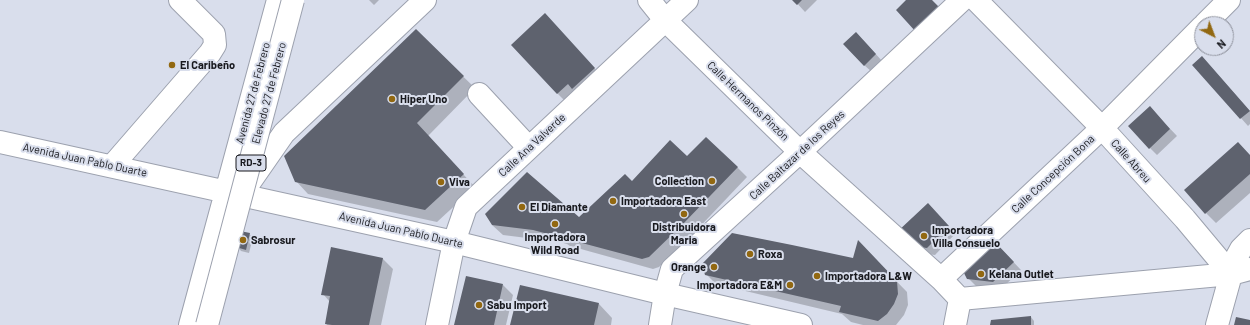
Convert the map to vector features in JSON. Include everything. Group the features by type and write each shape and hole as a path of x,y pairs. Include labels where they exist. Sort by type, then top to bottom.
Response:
{"main road":[{"path":"112,166 210,53 215,45 214,34 180,0"},
{"name":"Avenida 27 de Febrero","path":"190,325 234,193 278,0"},
{"name":"Elevado 27 de Febrero","path":"207,325 293,0"},
{"path":"234,193 284,133 425,0"},
{"name":"Calle Hermanos Pinzón","path":"649,0 665,20 800,152 941,279"},
{"name":"Calle Ana Valverde","path":"437,325 454,242 466,207 687,0"},
{"name":"Calle Baltazar de los Reyes","path":"660,325 665,294 672,269 800,152 962,0"},
{"name":"Calle Abreu","path":"976,0 1102,128 1185,219 1240,272"},
{"path":"1213,16 1229,0"},
{"name":"Calle Concepción Bona","path":"941,279 1102,128 1194,35"},
{"path":"479,94 529,148"},
{"name":"Avenida Juan Pablo Duarte","path":"0,142 454,242 665,294 801,325"},
{"path":"1218,325 1240,272 1235,260 1241,249 1250,240"},
{"path":"960,299 1240,272"},
{"path":"941,279 960,299"},
{"path":"955,325 960,299"}],"building":[{"path":"792,0 802,0 797,5"},
{"path":"906,0 932,0 941,9 916,32 896,10"},
{"path":"545,13 595,68 572,89 568,84 557,94 511,45"},
{"name":"Hiper Uno","path":"416,29 464,76 417,123 464,174 425,210 295,182 284,156"},
{"path":"856,32 876,54 864,66 843,44"},
{"path":"1202,56 1250,111 1240,119 1192,65"},
{"path":"1150,106 1170,129 1149,149 1128,126"},
{"path":"706,137 738,167 649,257 642,259 533,230 492,225 485,214 527,172 579,217 625,174 632,181 670,140 687,156"},
{"path":"1238,142 1250,155 1250,174 1205,214 1184,190"},
{"path":"928,203 949,226 927,248 918,247 897,232"},
{"name":"Sabrosur","path":"240,231 250,233 246,250 236,247"},
{"path":"732,233 853,258 858,240 897,281 898,294 894,304 887,314 878,321 839,312 841,306 705,275 702,264"},
{"path":"996,243 1014,262 993,282 967,279 964,273"},
{"path":"331,247 383,258 369,325 325,324 330,296 321,295"},
{"name":"Sabu Import","path":"466,276 503,284 494,325 454,325"},
{"path":"520,285 599,303 594,325 510,325"},
{"path":"1031,316 1031,325 990,325 991,320"},
{"path":"1236,317 1250,320 1250,325 1234,325"}],"place":[{"name":"El Caribeño","path":"172,65"},
{"name":"Hiper Uno","path":"392,99"},
{"name":"Collection","path":"712,181"},
{"name":"Viva","path":"441,182"},
{"name":"Importadora East","path":"613,201"},
{"name":"El Diamante","path":"522,207"},
{"name":"Distribuidora Maria","path":"684,214"},
{"name":"Importadora Wild Road","path":"555,224"},
{"name":"Importadora Villa Consuelo","path":"924,236"},
{"name":"Sabrosur","path":"243,240"},
{"name":"Roxa","path":"750,254"},
{"name":"Orange","path":"714,267"},
{"name":"Kelana Outlet","path":"981,274"},
{"name":"Importadora L&W","path":"817,276"},
{"name":"Importadora E&M","path":"790,285"},
{"name":"Sabu Import","path":"479,305"}]}
